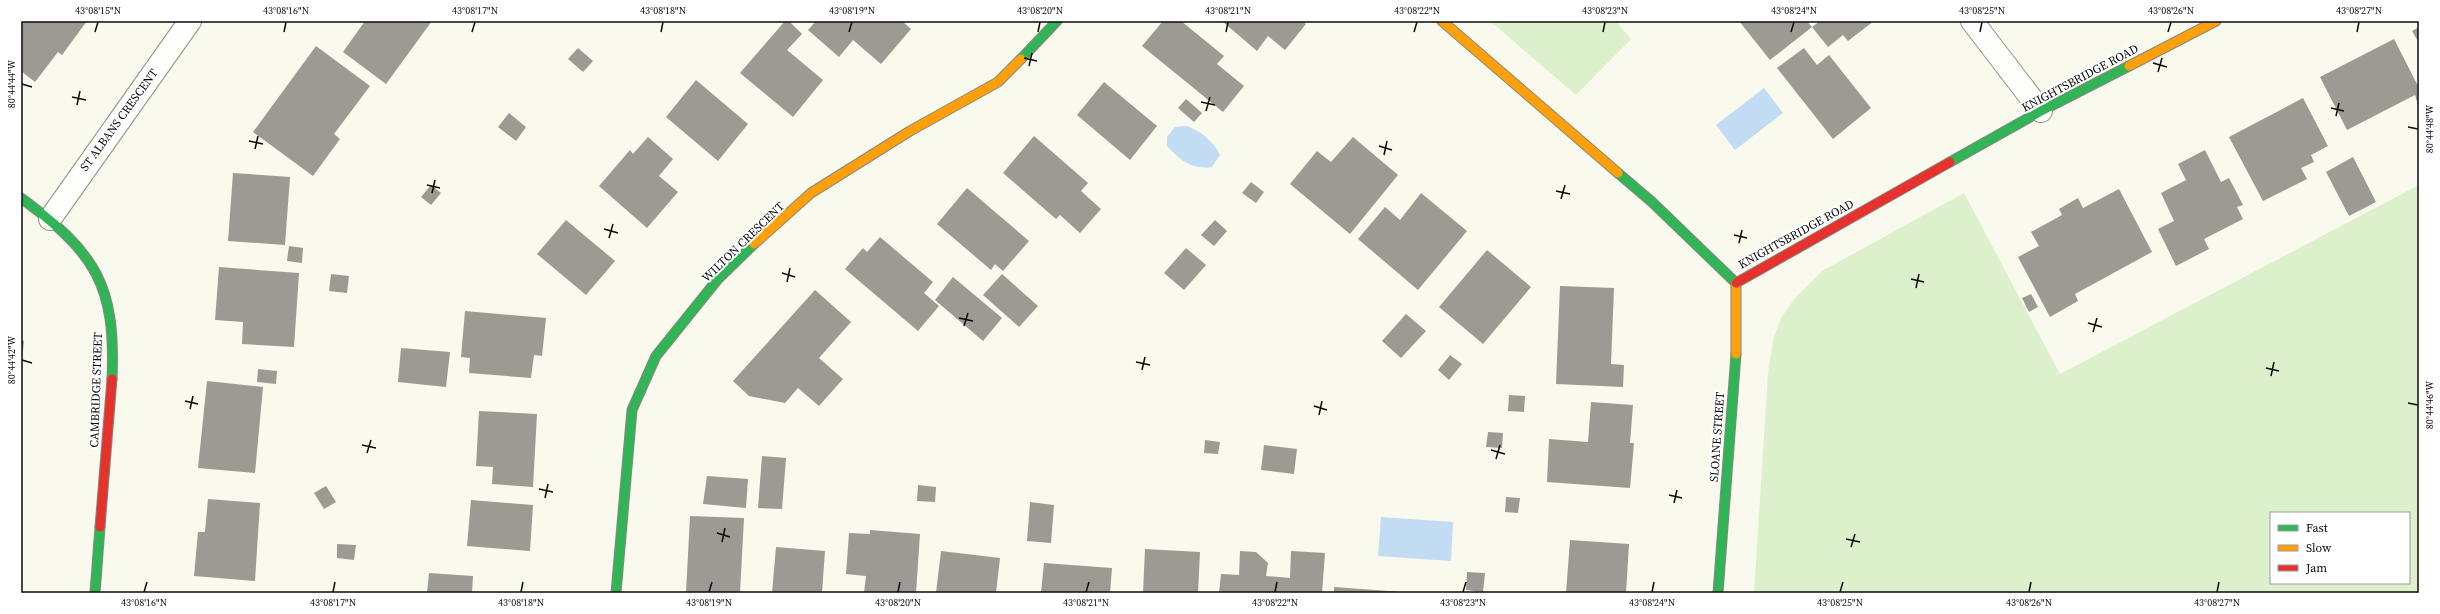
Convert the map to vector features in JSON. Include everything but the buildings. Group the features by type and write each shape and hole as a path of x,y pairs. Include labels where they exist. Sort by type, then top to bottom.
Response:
{"street":[{"name":"ST ALBANS CRESCENT","path":"50,219 190,21"},
{"name":"WILTON CRESCENT","path":"616,593 632,410 656,356 718,279 760,238 812,193 910,131 998,82 1057,21"},
{"name":"KNIGHTSBRIDGE ROAD","path":"1442,21 1652,202 1736,283 2041,111 2216,21"},
{"path":"1972,21 2041,111"},
{"name":"CAMBRIDGE STREET","path":"21,198 50,219 78,245 98,274 108,308 112,351 95,593"},
{"name":"SLOANE STREET","path":"1718,593 1736,348 1736,283"}],"green space":[{"path":"1490,21 1616,21 1631,39 1576,95"},
{"path":"2417,186 2419,189 2419,593 1754,593 1768,373 1773,340 1781,318 1795,298 1822,271 1964,193 2060,374"}],"water":[{"path":"1764,88 1783,113 1735,150 1716,125"},
{"path":"1186,126 1196,130 1210,141 1217,150 1220,155 1212,167 1198,167 1187,163 1167,146 1167,137 1175,127"},
{"path":"1381,517 1453,522 1451,561 1378,556"}],"traffic: fast":[{"path":"1021,59 1057,21"},
{"path":"1950,162 2041,111 2129,66"},
{"path":"1618,173 1652,202 1736,283"},
{"path":"21,198 67,236 84,255 96,274 105,295 110,319 112,379"},
{"path":"616,593 632,410 656,356 718,279 754,244"},
{"path":"1718,593 1736,354"},
{"path":"95,593 100,527"}],"traffic: slow":[{"path":"1442,21 1618,173"},
{"path":"2129,66 2216,21"},
{"path":"754,244 811,193 910,131 998,82 1021,59"},
{"path":"1736,283 1736,354"}],"traffic: jam":[{"path":"1736,283 1950,162"},
{"path":"100,527 112,379"}]}
